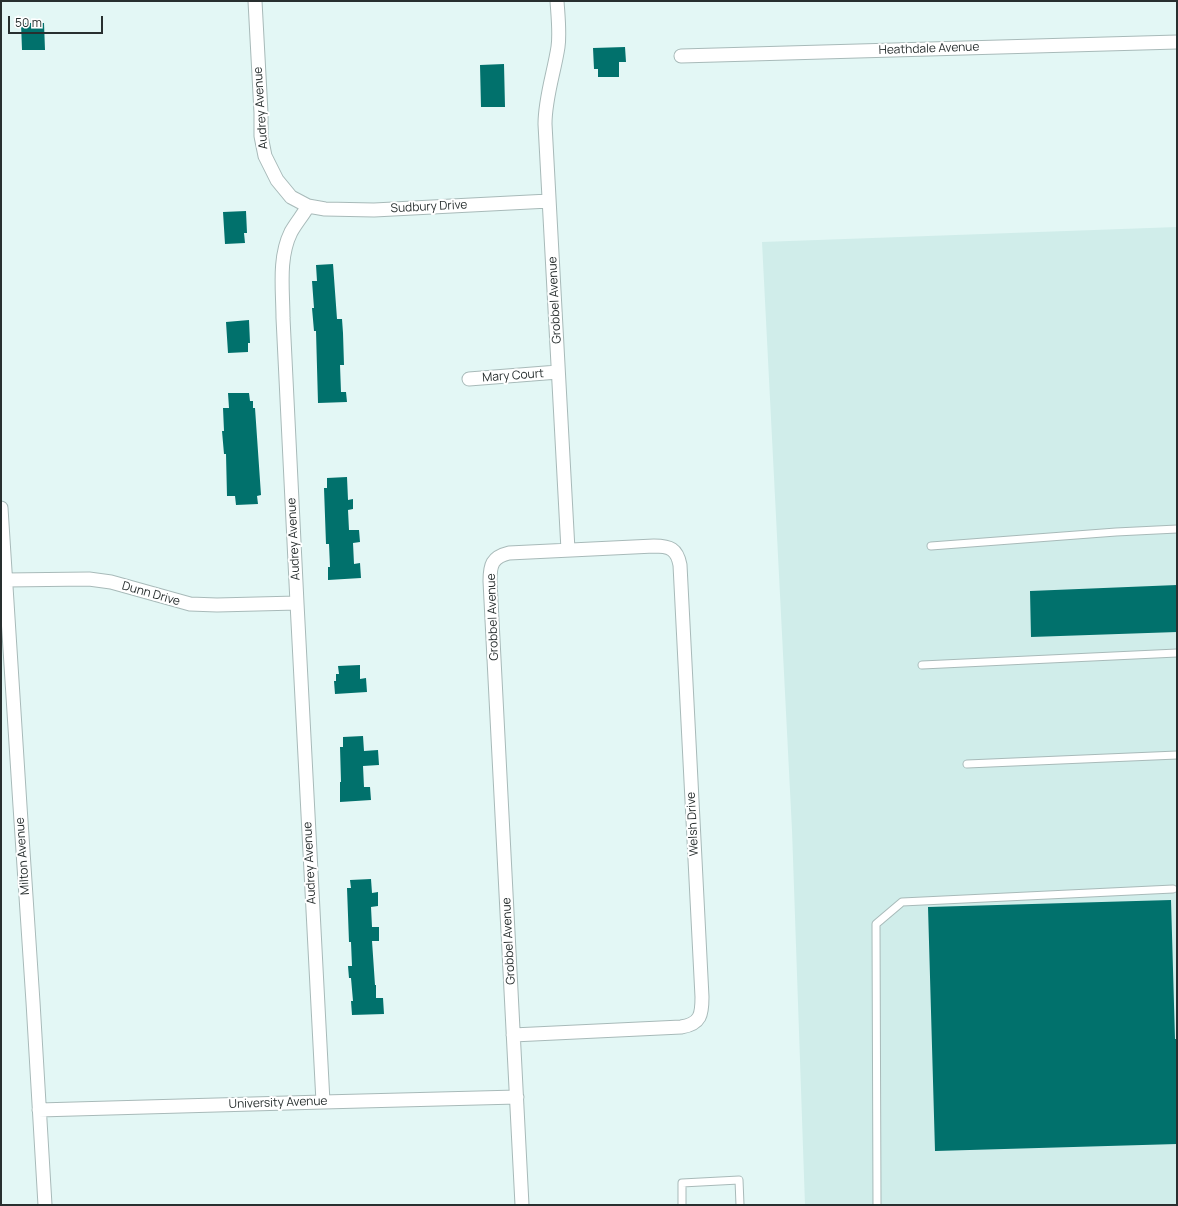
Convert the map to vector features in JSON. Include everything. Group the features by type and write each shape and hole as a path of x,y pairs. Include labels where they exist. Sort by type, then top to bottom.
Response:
{"street":[{"name":"Audrey Avenue","path":"255,1 261,136 265,156 277,180 291,197 308,206 291,233 285,251 283,273 283,318 323,1102"},
{"name":"Grobbel Avenue","path":"522,1205 490,572 495,560 505,554 568,550 545,114 558,45 557,1"},
{"name":"Heathdale Avenue","path":"681,56 1177,42"},
{"name":"Sudbury Drive","path":"308,206 325,209 374,210 550,201"},
{"name":"Mary Court","path":"469,379 558,372"},
{"name":"Milton Avenue","path":"1,508 45,1205"},
{"name":"Welsh Drive","path":"513,1035 682,1027 688,1026 698,1020 702,1009 679,558 670,547 663,546 568,550"},
{"name":"Dunn Drive","path":"6,580 90,579 111,582 190,604 217,605 297,603"},
{"name":"University Avenue","path":"39,1110 516,1097"}],"lane":[{"path":"930,546 1177,529"},
{"path":"922,665 1177,653"},
{"path":"967,764 1177,755"},
{"path":"877,1205 876,924 902,902 1173,889"},
{"path":"682,1205 682,1183 740,1180 740,1205"}],"shaded area":[{"path":"1177,227 1177,1205 805,1205 792,830 762,242"}],"building":[{"path":"21,23 44,23 45,50 22,50"},
{"path":"625,47 626,62 619,62 619,77 598,77 598,69 594,69 593,48"},
{"path":"504,64 505,107 481,107 480,65"},
{"path":"246,211 247,233 244,233 245,243 225,244 223,212"},
{"path":"333,264 337,319 342,319 343,333 344,365 340,365 341,392 346,392 347,402 318,403 316,331 314,331 312,308 314,308 312,281 317,281 316,265"},
{"path":"249,320 250,343 248,343 248,352 228,353 226,322"},
{"path":"228,393 249,393 250,401 253,401 253,408 255,408 261,495 257,496 258,504 236,505 235,496 227,496 226,454 224,454 222,431 224,431 223,408 229,408"},
{"path":"347,477 348,500 353,499 353,509 348,510 349,530 359,530 360,542 353,543 354,564 360,563 361,578 328,580 328,567 330,567 329,544 326,544 324,488 327,488 327,478"},
{"path":"1177,585 1177,632 1031,637 1030,591"},
{"path":"360,665 360,679 366,678 367,692 335,694 334,681 336,681 336,674 339,674 338,666"},
{"path":"363,736 364,751 378,750 379,765 363,766 364,787 370,787 371,800 340,802 340,747 343,747 343,737"},
{"path":"371,879 372,893 378,892 378,906 371,907 372,927 379,927 379,941 372,941 376,998 383,998 384,1014 352,1015 351,1001 353,1001 351,978 349,978 348,966 352,966 351,942 349,942 347,888 351,888 350,880"},
{"path":"1171,900 1175,1039 1177,1039 1177,1144 935,1151 928,907"}]}
